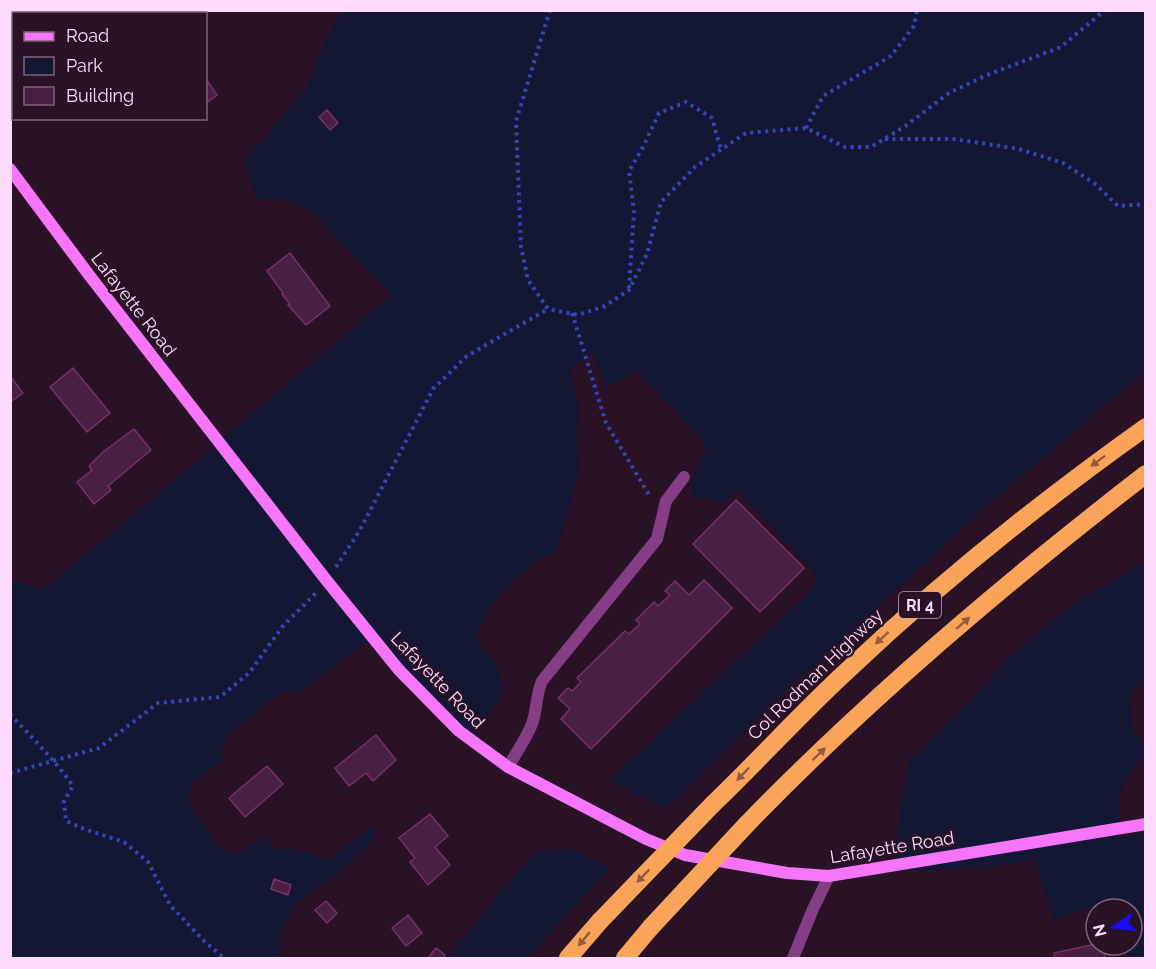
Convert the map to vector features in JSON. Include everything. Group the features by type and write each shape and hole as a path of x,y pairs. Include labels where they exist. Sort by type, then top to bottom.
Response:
{"highway":[{"name":"Col Rodman Highway","path":"568,958 600,921 794,721 904,618 1085,471 1146,427"},
{"name":"RI 4","path":"625,958 747,824 866,708 1023,571 1146,474"}],"street":[{"name":"Lafayette Road","path":"10,169 89,275 399,670 459,731 508,767 646,839 685,855 787,873 829,876 1146,824"},
{"path":"508,767 532,725 538,690 542,681 657,539 666,501 684,477"},
{"path":"793,958 829,876"}],"path":[{"path":"548,309 528,280 520,247 516,121 550,10"},
{"path":"806,128 823,96 891,56 914,26 917,10"},
{"path":"10,773 99,748 158,703 220,697 249,673 283,626 327,581 360,530 433,389 467,356 548,309 578,315 605,306 629,290 647,254 661,202 695,167 746,133 806,128 845,147 871,147 904,127 949,93 987,75 1061,47 1105,10"},
{"path":"629,290 634,212 629,171 659,113 686,102 712,118 721,150"},
{"path":"884,139 954,139 1019,149 1063,163 1094,183 1118,206 1146,204"},
{"path":"572,314 606,423 662,516"},
{"path":"10,714 40,748 55,760 74,786 64,801 66,820 87,830 124,842 148,862 170,905 204,941 224,958"}],"green space":[{"path":"341,11 1145,11 1145,372 997,497 786,691 667,809 628,791 611,779 806,595 816,582 813,570 737,491 720,505 714,500 695,498 691,480 706,453 702,439 639,373 631,374 606,387 594,354 570,370 580,408 577,431 579,472 557,551 546,555 520,574 496,600 480,627 478,638 480,646 496,663 504,691 472,741 369,640 301,693 286,692 272,699 231,734 220,753 223,761 194,781 188,800 217,847 238,853 267,836 275,850 291,848 329,859 375,825 374,839 338,874 297,903 280,934 282,958 11,958 11,580 32,584 42,590 392,295 346,249 317,215 290,201 256,198 245,160 307,87"},
{"path":"1145,562 1145,674 1129,700 1133,731 1145,753 1127,778 1119,799 1120,837 1145,832 1145,958 1128,957 1144,957 1144,897 1084,897 1084,910 1053,921 1036,859 993,867 904,872 895,850 909,758 916,755 973,698 1009,657 1070,606"},
{"path":"573,849 611,868 527,958 448,958 503,888 539,850"}],"building":[{"path":"185,10 184,12 163,11"},
{"path":"207,80 217,95 207,102"},
{"path":"327,110 338,123 330,130 319,117"},
{"path":"290,253 330,306 306,325 288,305 290,304 267,271"},
{"path":"73,368 110,413 87,432 50,387"},
{"path":"10,376 23,393 10,402"},
{"path":"134,429 151,450 108,486 111,490 94,504 77,482 92,470 89,466 103,452"},
{"path":"736,500 804,568 760,612 693,544"},
{"path":"704,580 732,608 591,749 561,719 570,709 558,698 568,688 572,691 581,682 577,678 625,631 629,634 640,624 636,620 654,602 658,606 670,595 665,591 675,581 689,595"},
{"path":"376,735 396,760 373,781 366,773 349,786 335,768"},
{"path":"267,766 283,784 245,817 229,798"},
{"path":"430,814 448,836 435,847 450,865 428,885 410,862 415,858 399,838"},
{"path":"274,879 291,885 288,895 271,889"},
{"path":"326,901 337,913 327,923 315,910"},
{"path":"408,915 422,933 406,946 392,928"},
{"path":"1084,947 1084,957 1105,958 1055,958 1054,953"},
{"path":"436,948 445,955 443,958 428,958"}]}
